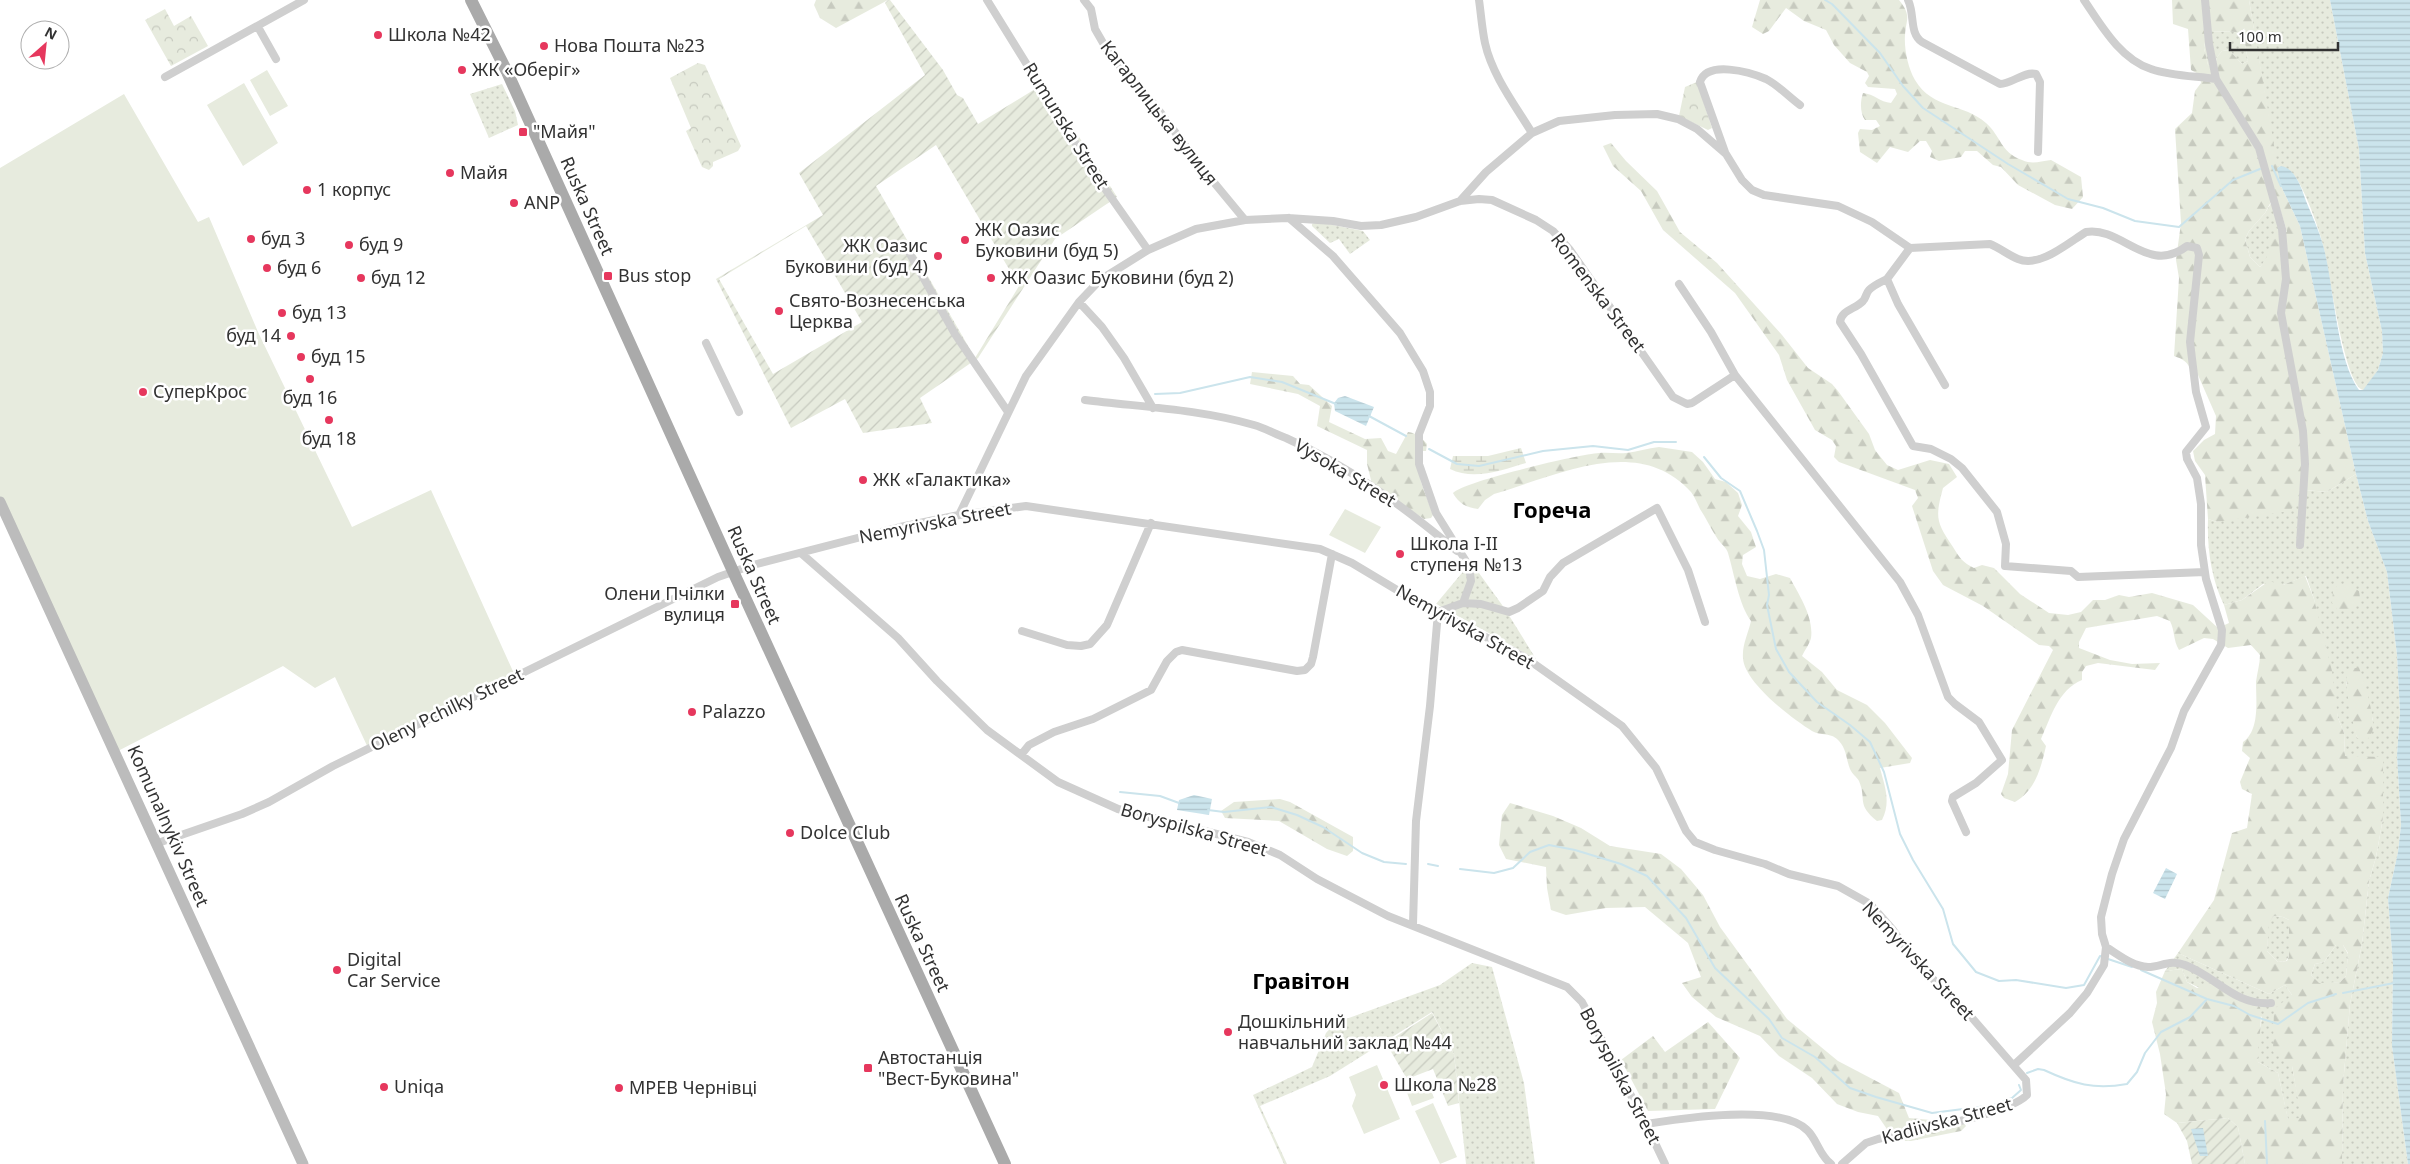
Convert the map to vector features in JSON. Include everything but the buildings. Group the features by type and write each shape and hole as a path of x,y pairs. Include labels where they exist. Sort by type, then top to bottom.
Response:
{"main road":[{"name":"Ruska Street","path":"471,0 508,74 1005,1164"}],"street":[{"path":"165,77 304,0"},
{"name":"Rumunska Street","path":"986,0 1094,173 1148,250"},
{"name":"Кагарлицька вулиця","path":"1084,0 1091,9 1095,29 1110,55 1154,104 1202,168 1245,220"},
{"path":"1479,0 1485,44 1491,59 1503,86 1532,132"},
{"path":"1908,0 1913,13 1914,33 1922,42 2000,84 2006,84 2031,73 2039,78 2038,152"},
{"path":"2084,0 2110,37 2128,55 2149,68 2179,75 2216,79"},
{"path":"2205,0 2209,44 2216,79 2259,148 2282,229 2286,279 2282,314 2303,431 2306,464 2300,545"},
{"path":"258,26 276,59"},
{"path":"1800,106 1768,80 1747,72 1714,69 1702,77 1700,82 1726,154 1742,180 1752,190 1764,195 1838,206 1872,222 1910,248 1959,244 1990,244 2001,248 2018,259 2038,260 2086,232 2092,231 2102,232 2139,250 2158,256 2170,256 2187,246 2197,248 2199,256 2190,342 2196,392 2206,427 2186,452 2187,459 2198,478 2201,504 2201,545 2205,572 2222,630 2221,645 2184,711 2171,748 2124,838 2101,917 2102,934 2106,949 2104,965 2087,993 2070,1013 2014,1065"},
{"path":"1460,201 1486,172 1532,132 1559,121 1615,115 1656,114 1678,119 1697,129 1726,154"},
{"name":"Romenska Street","path":"959,515 1026,376 1079,302 1100,280 1148,250 1196,229 1245,220 1288,218 1332,221 1361,226 1381,225 1460,201 1492,200 1553,231 1570,250 1673,397 1687,404 1692,403 1735,375"},
{"path":"1288,218 1333,256 1400,334 1423,370 1430,392 1430,406 1419,434 1419,464 1436,513 1469,566 1471,581 1463,603"},
{"path":"1910,248 1886,279 1874,285 1868,291 1864,300 1844,313 1840,317 1840,322 1861,354 1913,446 1931,449 1951,459 1962,468 1997,512 2006,544 2005,566 2071,571 2078,577 2205,572"},
{"path":"910,254 955,334 1008,412"},
{"path":"1886,279 1898,304 1945,385"},
{"path":"1679,284 1711,332 1735,375 1900,582 1918,615 1948,696 1955,704 1979,722 2002,760 1976,783 1953,797 1952,801 1966,832"},
{"path":"1079,302 1102,327 1124,358 1153,408"},
{"path":"706,343 739,412"},
{"name":"Vysoka Street","path":"1085,400 1203,412 1256,425 1317,452 1412,513 1464,557"},
{"name":"Komunalnykiv Street","path":"0,502 158,843 214,972 303,1164"},
{"name":"Nemyrivska Street","path":"733,570 802,554 900,527 959,515 1026,506 1320,549 1352,563 1438,612 1526,658 1622,726 1656,768 1686,831 1696,842 1715,850 1765,864 1789,874 1838,886 1870,904 1893,930 1914,960 1973,1019 2014,1065 2026,1080 2028,1095"},
{"path":"1413,924 1416,821 1430,706 1438,612 1463,603 1481,604 1509,612 1518,608 1543,591 1555,570 1563,563 1657,508 1688,570 1705,622"},
{"path":"1022,631 1067,645 1081,646 1090,644 1108,625 1151,523"},
{"name":"Boryspilska Street","path":"802,554 898,638 937,681 987,730 1058,782 1118,809 1248,842 1280,855 1316,879 1388,916 1413,924 1567,987 1582,1002 1665,1164"},
{"path":"1021,755 1029,745 1054,732 1093,719 1151,690 1166,661 1176,652 1182,650 1297,671 1305,670 1313,657 1332,554"},
{"name":"Oleny Pchilky Street","path":"158,843 242,814 270,802 333,766 733,570"},
{"path":"2106,949 2136,964 2149,967 2166,962 2184,964 2208,976 2235,996 2256,1004 2271,1003"},
{"name":"Kadiivska Street","path":"1842,1164 1872,1141 1998,1111 2020,1102 2028,1095"},
{"path":"1646,1124 1684,1118 1754,1114 1793,1122 1808,1130 1825,1159 1831,1164"}],"green space":[{"path":"816,0 888,0 836,28 820,18 814,5"},
{"path":"890,0 943,70 957,95 963,98 978,124 1045,83 1117,197 1055,239 978,358 920,398 932,423 863,433 845,399 791,428 716,279 823,215 799,173 925,75 885,3","holes":["936,145 1019,286 975,358 876,186","806,226 862,322 773,374 719,279"]},
{"path":"1760,0 1899,0 1907,14 1905,40 1908,64 1922,90 1940,102 1968,112 1986,123 2009,153 2015,157 2030,162 2051,160 2081,177 2083,197 2072,209 2055,205 2018,185 2001,167 1993,165 1977,151 1965,151 1961,157 1939,161 1930,157 1932,151 1926,141 1920,141 1908,152 1890,147 1877,163 1860,152 1858,133 1860,129 1872,130 1880,126 1876,120 1865,120 1863,117 1861,111 1862,96 1863,93 1891,103 1897,94 1895,89 1868,87 1865,83 1869,76 1867,72 1850,63 1834,45 1826,30 1804,21 1786,8 1769,31 1763,34 1752,27"},
{"path":"2172,0 2249,0 2281,186 2300,226 2356,474 2327,492 2305,490 2290,511 2217,522 2208,519 2205,475 2195,461 2193,451 2204,440 2215,434 2216,416 2198,375 2191,371 2185,361 2174,356 2179,278 2176,260 2181,223 2175,129 2192,113 2195,91 2201,83 2200,75 2191,70 2188,29 2173,24","holes":["2207,31 2237,32 2244,37 2248,61 2242,64 2229,50 2222,51 2217,57 2215,66 2208,65 2204,48","2277,199 2287,232 2268,238 2268,253 2260,267 2250,257 2245,239 2249,231 2265,213 2272,200"]},
{"path":"2249,0 2330,0 2359,149 2365,253 2382,331 2383,353 2378,370 2366,389 2363,390 2356,383 2344,348 2323,245 2311,208 2293,174 2281,166 2277,168"},
{"path":"165,9 174,26 191,16 208,46 171,66 145,20"},
{"path":"2207,31 2237,32 2244,37 2248,61 2242,64 2229,50 2222,51 2217,57 2215,66 2208,65 2204,48"},
{"path":"698,63 705,65 741,146 738,151 713,162 713,166 709,170 702,167 686,131 691,128 670,78"},
{"path":"267,70 288,106 270,116 250,80"},
{"path":"1697,82 1712,128 1708,130 1679,116 1685,87"},
{"path":"244,83 278,143 243,166 207,105"},
{"path":"502,84 515,111 518,125 489,138 470,94"},
{"name":"СуперКрос","path":"124,94 198,222 209,217 258,332 352,527 431,490 516,678 369,750 335,677 315,688 283,666 114,753 0,505 0,168"},
{"path":"1611,143 1626,161 1657,191 1680,232 1717,263 1782,335 1808,368 1832,384 1869,434 1875,450 1887,465 1898,470 1930,460 1949,464 1957,477 1943,488 1938,513 1940,525 1957,554 1970,566 1974,568 1982,565 1994,568 2020,594 2049,613 2068,615 2081,612 2093,600 2105,600 2119,595 2129,597 2152,593 2193,605 2218,628 2229,623 2224,605 2242,600 2269,581 2283,585 2305,576 2314,599 2332,671 2338,718 2344,733 2345,756 2383,757 2383,818 2376,857 2369,881 2362,944 2350,1004 2343,1085 2342,1164 2245,1164 2238,1127 2228,1118 2177,1123 2164,1114 2166,1094 2160,1054 2152,1022 2157,1003 2156,992 2165,971 2182,969 2187,982 2197,988 2214,982 2239,993 2260,1007 2261,1021 2258,1062 2278,1073 2288,1119 2301,1118 2292,1066 2273,1052 2274,1009 2292,995 2285,985 2269,994 2178,953 2214,900 2232,833 2247,828 2252,794 2242,789 2240,782 2250,758 2242,751 2243,742 2248,737 2255,723 2256,682 2260,655 2251,645 2228,648 2213,639 2204,638 2179,650 2170,621 2157,616 2086,628 2079,642 2079,648 2110,660 2132,664 2160,663 2155,670 2098,663 2086,666 2082,672 2082,680 2067,690 2052,713 2041,739 2046,746 2042,762 2028,792 2015,802 2004,798 2001,794 2008,774 2012,730 2053,650 2049,646 2039,645 1983,606 1943,585 1933,571 1912,506 1918,498 1915,490 1839,462 1834,457 1836,446 1832,440 1815,430 1787,380 1779,355 1735,293 1663,230 1641,191 1613,166 1603,146","holes":["2274,916 2289,920 2289,956 2287,961 2278,962 2267,951 2269,922","2336,945 2343,945 2348,953 2346,976 2340,982 2319,983 2311,975 2315,964 2324,962"]},
{"path":"2277,199 2287,233 2270,247 2268,257 2260,267 2250,257 2245,239 2273,200"},
{"path":"1318,222 1363,231 1370,240 1350,254 1339,239 1330,243 1312,226 1312,224"},
{"path":"1252,372 1293,376 1300,384 1309,385 1332,406 1329,422 1365,439 1381,438 1388,451 1396,454 1408,432 1420,437 1427,444 1426,451 1415,451 1421,482 1433,515 1431,518 1424,519 1372,484 1367,464 1367,450 1317,426 1320,406 1298,394 1250,384"},
{"path":"1659,447 1692,452 1703,462 1715,479 1726,482 1738,493 1742,505 1738,516 1751,532 1756,547 1743,555 1742,564 1747,576 1760,579 1776,574 1790,578 1805,606 1810,622 1811,638 1802,656 1822,672 1837,690 1867,705 1885,723 1912,758 1910,763 1880,768 1887,801 1882,820 1877,821 1866,810 1859,781 1851,771 1842,744 1833,736 1812,731 1793,718 1770,699 1751,678 1745,668 1743,653 1751,621 1740,598 1727,551 1718,540 1691,492 1670,474 1647,465 1622,462 1596,464 1570,470 1494,494 1485,500 1478,509 1463,504 1453,493 1477,482 1569,458 1599,453 1623,453"},
{"path":"1521,448 1526,463 1507,469 1469,474 1450,469 1453,456 1488,456"},
{"path":"2356,474 2368,521 2387,572 2397,655 2400,713 2397,755 2401,825 2398,852 2388,898 2393,965 2392,1046 2408,1164 2342,1164 2343,1085 2350,1004 2362,944 2369,881 2376,857 2383,818 2383,758 2345,757 2344,733 2338,718 2314,599 2306,576 2283,585 2263,584 2242,600 2224,605 2213,574 2209,552 2208,519 2217,522 2305,490 2327,492","holes":["2346,681 2369,707 2373,720 2357,738"]},
{"path":"1345,509 1381,527 1365,553 1329,535"},
{"path":"1471,562 1505,609 1536,659 1436,604"},
{"path":"2346,584 2359,591 2360,598 2351,607 2338,610 2332,603 2333,591 2338,585"},
{"path":"2352,668 2359,668 2372,716 2372,731 2365,742 2357,738 2349,706 2347,672"},
{"path":"1280,799 1290,802 1353,837 1353,851 1347,856 1327,849 1279,821 1225,818 1221,811 1234,802"},
{"path":"1510,803 1553,816 1581,828 1610,846 1661,854 1681,869 1703,895 1720,927 1787,1019 1838,1061 1899,1093 1909,1118 1931,1120 1956,1113 1966,1126 1961,1131 1911,1141 1895,1141 1878,1116 1858,1112 1837,1104 1812,1078 1779,1056 1760,1036 1716,1017 1692,997 1682,983 1701,977 1688,943 1645,907 1606,908 1566,915 1551,910 1546,867 1506,859 1499,845 1502,815"},
{"path":"2274,916 2289,920 2289,956 2286,961 2278,962 2267,951 2268,922"},
{"path":"2336,945 2343,945 2348,954 2346,976 2340,982 2319,984 2311,975 2315,964 2324,962"},
{"path":"2178,953 2269,994 2285,985 2292,995 2292,1066 2302,1119 2288,1120 2278,1073 2258,1062 2257,1048 2262,1017 2187,982 2182,969 2165,971"},
{"path":"1472,963 1492,967 1524,1083 1535,1164 1466,1164 1454,1054 1432,1012 1330,1076 1260,1106 1287,1164 1284,1164 1253,1095 1312,1067 1326,1033 1335,1023 1440,985"},
{"path":"1432,1013 1454,1054 1459,1103 1448,1106 1433,1069 1407,1079 1386,1043"},
{"path":"1708,1022 1740,1058 1715,1109 1648,1111 1621,1060 1653,1036 1665,1052"},
{"path":"1377,1065 1400,1119 1364,1134 1352,1106 1356,1095 1349,1077"},
{"path":"1428,1082 1434,1098 1412,1106 1406,1090"},
{"path":"1433,1103 1457,1157 1440,1164 1415,1111"},
{"path":"2228,1118 2238,1127 2245,1164 2192,1164 2187,1141 2177,1123"}],"water":[{"path":"2330,0 2410,0 2410,1164 2408,1164 2392,1046 2393,965 2388,898 2398,852 2401,825 2397,755 2400,713 2397,655 2387,572 2368,521 2356,474 2300,226 2281,186 2277,168 2281,166 2286,168 2294,175 2300,185 2317,228 2327,261 2336,320 2345,359 2351,376 2359,390 2363,390 2378,370 2383,353 2382,331 2365,253 2359,149"},
{"path":"1345,396 1374,407 1366,426 1335,411 1334,403 1338,398"},
{"path":"1194,795 1212,799 1209,815 1177,810 1179,800"},
{"path":"2166,868 2177,874 2165,899 2153,893"},
{"path":"2203,1128 2208,1156 2200,1156 2191,1129"}],"waterway":[{"path":"1825,0 1832,4 1880,53 1903,86 1923,108 2008,164 2068,199 2103,208 2135,221 2179,227 2233,180 2260,169"},
{"path":"2272,166 2281,186"},
{"path":"1155,394 1180,393 1250,377 1282,382 1336,404"},
{"path":"1369,416 1406,436"},
{"path":"1429,449 1457,464 1479,466 1543,451 1593,446 1628,450 1654,442 1676,442"},
{"path":"1704,457 1721,478 1740,491 1757,531 1764,550 1769,595 1767,605 1776,649 1789,672 1817,702 1850,725 1870,742 1884,772 1900,834 1913,860 1943,909 1953,944 1976,972 1999,981 2016,980 2066,988 2084,985 2100,956 2104,957"},
{"path":"1120,792 1160,796 1179,803"},
{"path":"1208,810 1224,812 1271,807 1297,815 1323,827 1362,853 1384,862 1406,864"},
{"path":"1460,869 1494,873 1513,868 1530,852 1549,845 1575,850 1621,864 1647,876 1686,918 1715,968 1769,1019 1782,1038 1815,1057 1850,1088 1932,1113 1994,1105 2012,1098 2021,1090 2019,1085"},
{"path":"1428,864 1438,866"},
{"path":"2108,959 2132,967"},
{"path":"2141,970 2207,999 2234,1006 2250,1015 2278,1024 2308,1003 2336,994"},
{"path":"2343,993 2394,983"},
{"path":"2027,1073 2038,1069 2044,1070 2065,1079 2094,1086 2127,1084 2137,1072 2145,1053 2161,1032 2190,1017 2207,999"},
{"path":"2265,1121 2267,1164"}],"place":[{"name":"Школа №42","path":"378,35"},
{"name":"Нова Пошта №23","path":"544,46"},
{"name":"ЖК «Оберіг»","path":"462,70"},
{"name":"\"Майя\"","path":"523,132"},
{"name":"Майя","path":"450,173"},
{"name":"1 корпус","path":"307,190"},
{"name":"ANP","path":"514,203"},
{"name":"буд 3","path":"251,239"},
{"name":"ЖК Оазис Буковини (буд 5)","path":"965,240"},
{"name":"буд 9","path":"349,245"},
{"name":"ЖК Оазис Буковини (буд 4)","path":"938,256"},
{"name":"буд 6","path":"267,268"},
{"name":"Bus stop","path":"608,276"},
{"name":"буд 12","path":"361,278"},
{"name":"ЖК Оазис Буковини (буд 2)","path":"991,278"},
{"name":"Свято-Вознесенська Церква","path":"779,311"},
{"name":"буд 13","path":"282,313"},
{"name":"буд 14","path":"291,336"},
{"name":"буд 15","path":"301,357"},
{"name":"буд 16","path":"310,379"},
{"name":"СуперКрос","path":"143,392"},
{"name":"буд 18","path":"329,420"},
{"name":"ЖК «Галактика»","path":"863,480"},
{"name":"Школа I-II ступеня №13","path":"1400,554"},
{"name":"Олени Пчілки вулиця","path":"735,604"},
{"name":"Palazzo","path":"692,712"},
{"name":"Dolce Club","path":"790,833"},
{"name":"Digital Car Service","path":"337,970"},
{"name":"Дошкільний навчальний заклад №44","path":"1228,1032"},
{"name":"Автостанція \"Вест-Буковина\"","path":"868,1068"},
{"name":"Школа №28","path":"1384,1085"},
{"name":"Uniqa","path":"384,1087"},
{"name":"МРЕВ Чернівці","path":"619,1088"}],"district":[{"name":"Гореча","path":"1552,510"},
{"name":"Гравітон","path":"1301,981"}]}
